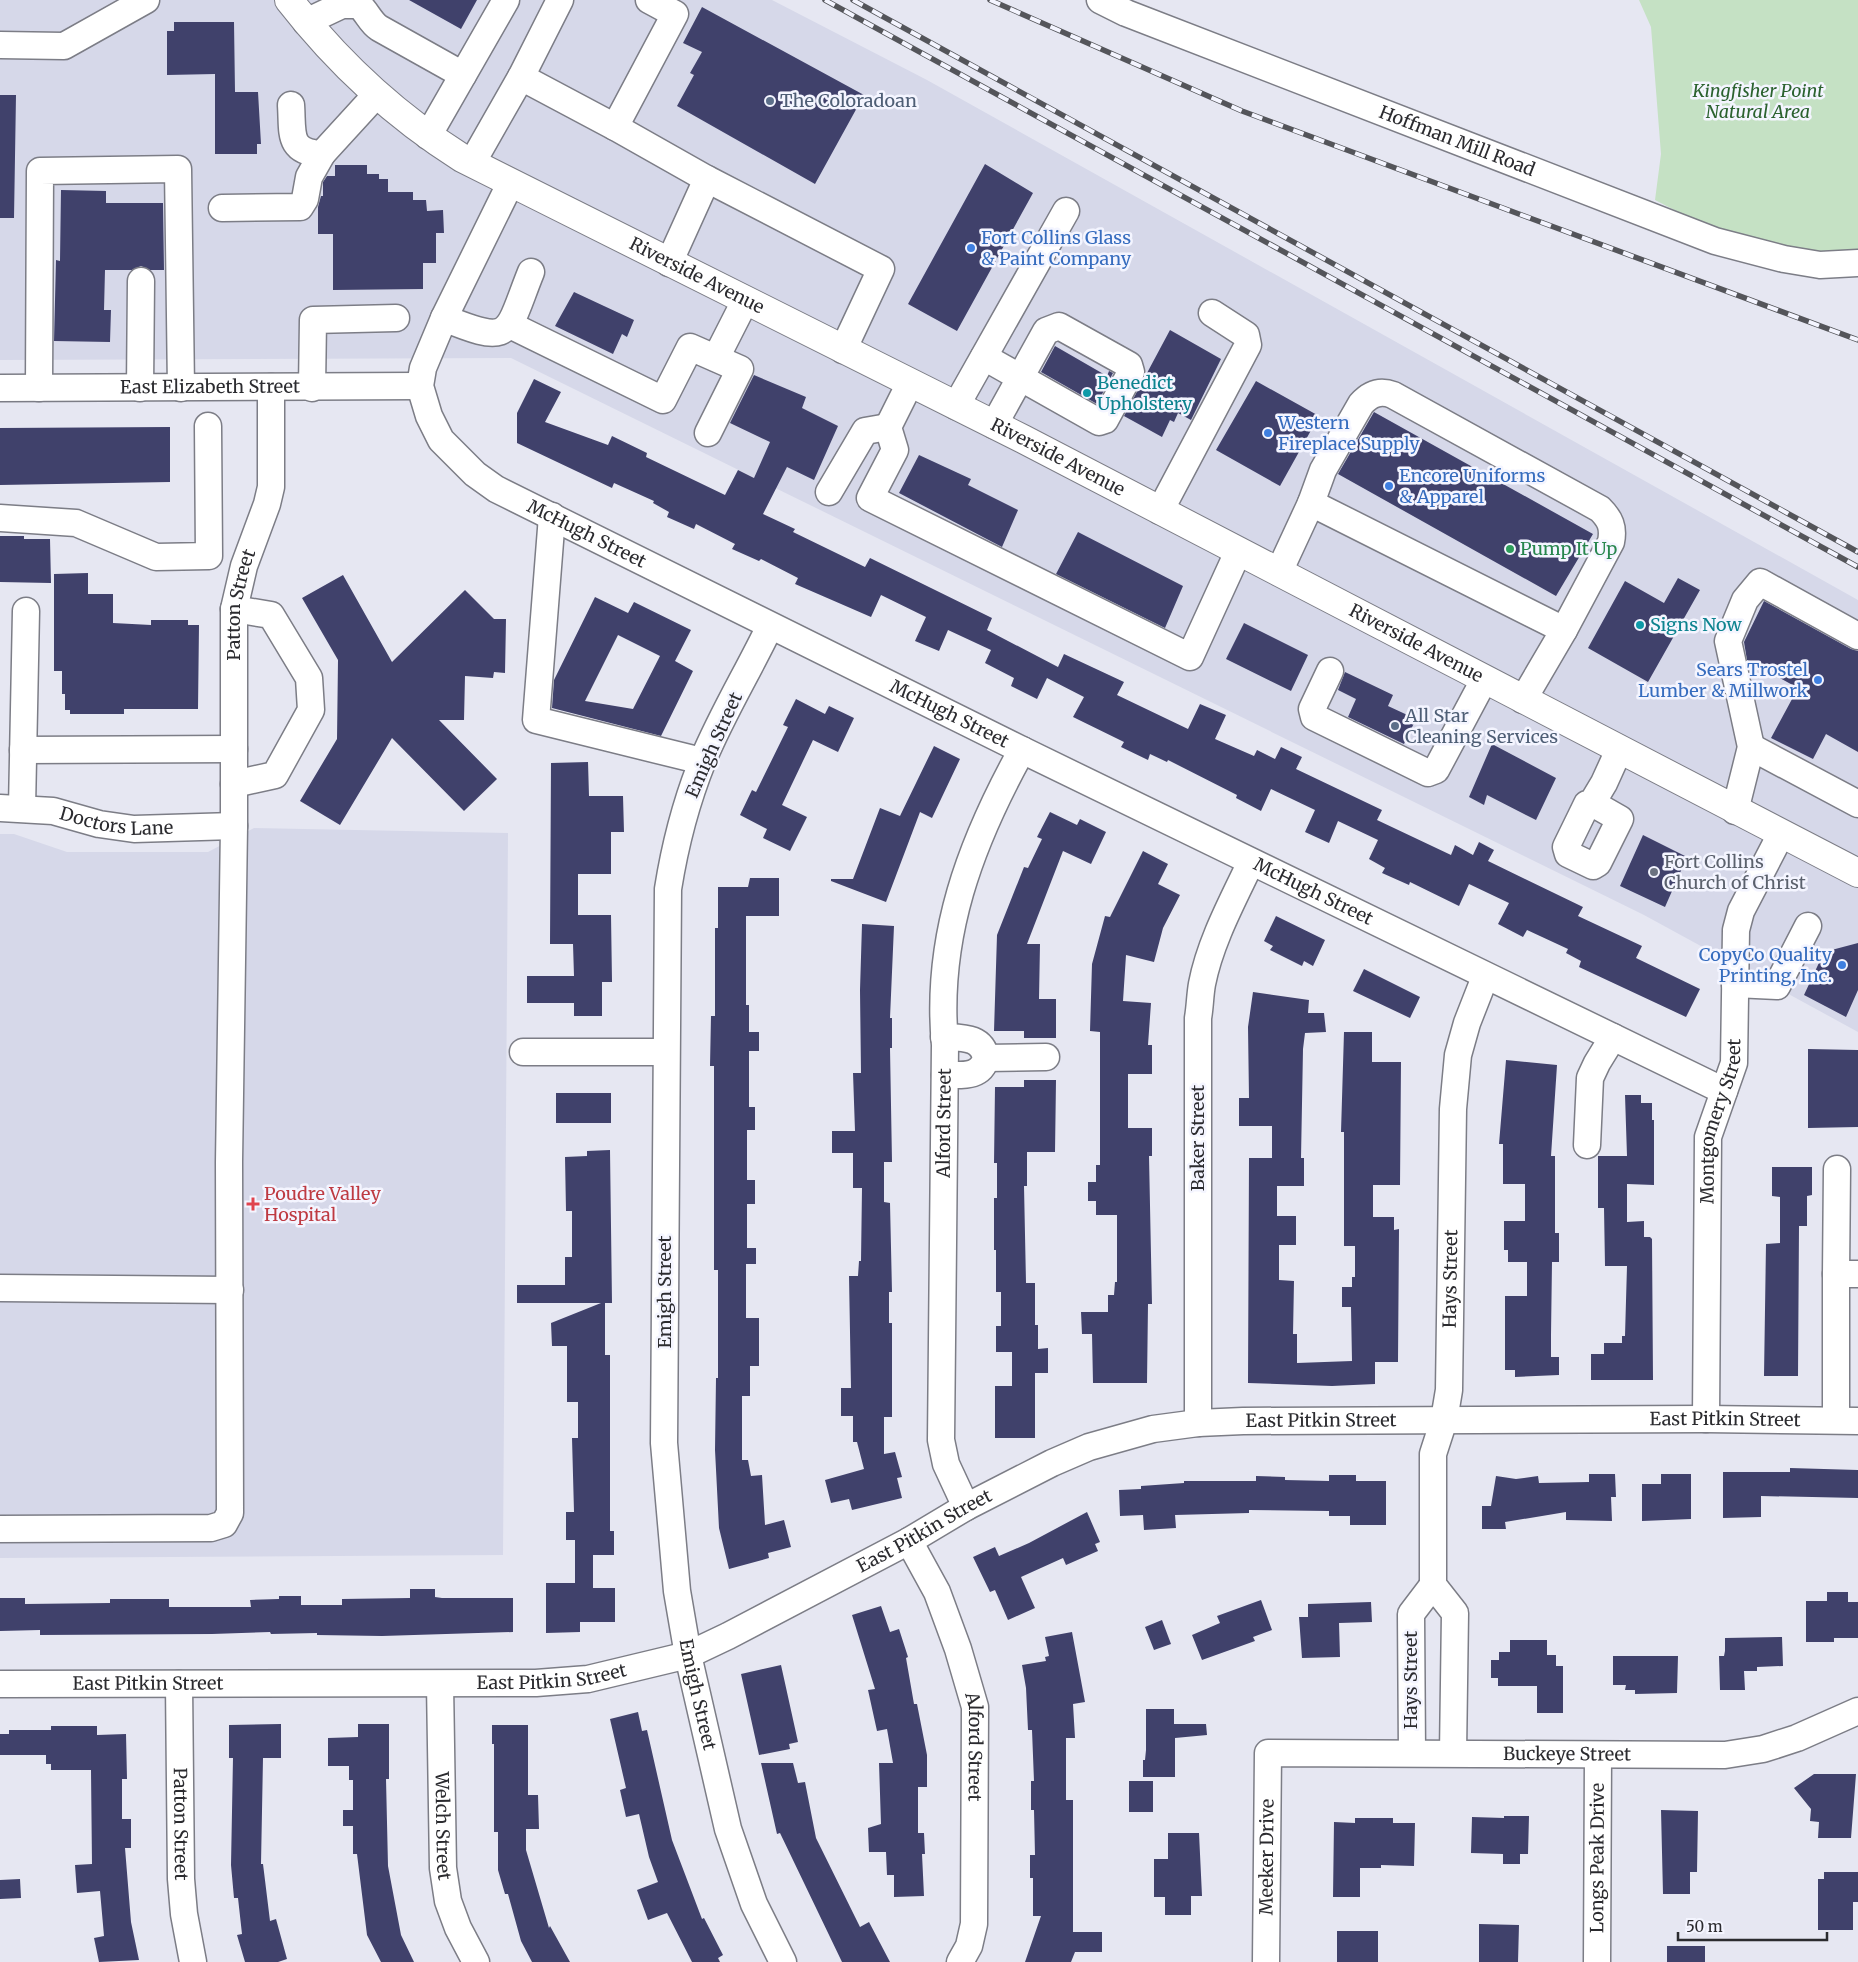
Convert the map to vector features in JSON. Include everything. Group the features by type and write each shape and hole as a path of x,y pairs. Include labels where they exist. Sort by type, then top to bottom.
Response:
{"main road":[{"name":"Riverside Avenue","path":"289,0 337,57 376,95 428,136 472,163 510,184 910,382 1160,510 1858,873"}],"street":[{"path":"0,45 64,46 146,0"},
{"path":"428,136 506,0"},
{"path":"472,163 521,77 560,0"},
{"path":"615,127 676,14 649,0"},
{"name":"Hoffman Mill Road","path":"1100,0 1126,13 1297,81 1715,241 1784,259 1820,265 1858,264"},
{"path":"306,22 342,5 359,5 366,11 371,22 379,28 463,75"},
{"path":"521,77 615,127 707,180 881,269 844,350"},
{"path":"222,208 300,207 305,199 309,177 322,154 376,95"},
{"path":"291,105 293,141 297,147 312,154 322,154"},
{"path":"39,388 40,171 178,168 181,388"},
{"path":"669,263 707,180"},
{"name":"McHugh Street","path":"510,184 444,318 423,368 420,386 429,416 441,440 457,459 496,489 770,626 1485,977 1724,1091"},
{"path":"956,406 1066,211"},
{"path":"444,318 488,334 503,333 510,325 531,272"},
{"path":"140,281 140,388"},
{"path":"716,358 745,300"},
{"path":"1160,510 1248,345 1246,335 1212,313"},
{"path":"312,388 313,320 396,318"},
{"path":"510,325 663,400 690,347 740,369 708,434"},
{"path":"984,357 1021,377 994,425"},
{"path":"910,382 888,426 895,450 870,498 1190,657 1238,552"},
{"name":"East Elizabeth Street","path":"0,388 420,386"},
{"name":"Patton Street","path":"0,1529 211,1528 224,1524 230,1513 229,1162 234,826 234,609 244,566 267,504 271,487 271,387"},
{"path":"1279,572 1324,470 1360,404 1367,397 1378,392 1385,392 1402,400 1600,509 1607,516 1613,531 1611,542 1564,630 1523,700"},
{"path":"208,426 209,556"},
{"path":"829,492 865,430 888,426"},
{"path":"1311,503 1564,630"},
{"path":"552,516 536,720 702,761"},
{"path":"0,518 76,523 156,556 209,556 244,566"},
{"path":"1735,810 1751,747 1728,640 1745,600 1760,582 1858,636"},
{"path":"234,609 271,615 309,678 311,710 275,775 234,784"},
{"path":"11,808 23,750 26,611"},
{"name":"Emigh Street","path":"770,626 702,761 674,851 668,889 664,1443 677,1590 688,1655 728,1829 754,1904 783,1962"},
{"path":"1330,671 1312,709 1314,717 1428,773 1436,770 1484,680"},
{"path":"1751,747 1858,804"},
{"path":"23,750 234,749"},
{"name":"Alford Street","path":"966,1507 946,1464 941,1440 945,1075 943,985 948,939 960,890 976,842 1022,750"},
{"path":"1592,803 1619,750"},
{"name":"Doctors Lane","path":"11,808 53,810 99,824 134,829 234,826"},
{"name":"Montgomery Street","path":"1706,1419 1708,1137 1734,1063 1736,930 1741,911 1781,834"},
{"name":"Baker Street","path":"1198,1423 1198,1018 1202,982 1211,955 1228,910 1251,862"},
{"path":"1735,984 1777,986 1808,926"},
{"name":"Hays Street","path":"1412,1753 1411,1614 1433,1585 1433,1454 1444,1420 1449,1390 1453,1109 1458,1055 1467,1023 1485,977"},
{"path":"944,1037 976,1041 984,1051 986,1058 984,1064 976,1072 945,1075"},
{"path":"1587,1145 1590,1078 1613,1038"},
{"path":"523,1052 666,1052"},
{"path":"986,1058 1046,1057"},
{"path":"1837,1169 1847,1274 1847,1421"},
{"path":"0,1288 230,1290"},
{"name":"East Pitkin Street","path":"0,1684 536,1684 588,1679 688,1655 908,1541 966,1507 1089,1447 1154,1429 1198,1423 1444,1420 1706,1419 1847,1421"},
{"name":"Alford Street","path":"908,1541 937,1592 958,1649 975,1707 974,1924 969,1946 960,1962"},
{"path":"1433,1585 1455,1613 1453,1753"},
{"name":"Patton Street","path":"179,1684 181,1879 184,1914 194,1962"},
{"name":"Welch Street","path":"440,1684 443,1868 448,1901 458,1928 476,1962"},
{"name":"Buckeye Street","path":"1268,1753 1453,1753 1598,1756 1725,1755 1763,1749 1797,1738 1858,1711"},
{"name":"Meeker Drive","path":"1266,1962 1268,1753"},
{"name":"Longs Peak Drive","path":"1597,1962 1598,1756"}],"shaded area":[{"path":"0,0 772,0 927,80 1858,600 1858,1032 1644,915 511,358 0,360"},
{"name":"Poudre Valley Hospital","path":"254,828 508,833 503,1555 0,1558 0,834 14,834 67,852 208,852"}],"green space":[{"name":"Kingfisher Point Natural Area","path":"1639,0 1858,0 1858,253 1785,250 1713,230 1655,200 1661,154 1651,27"}],"building":[{"path":"409,0 477,0 461,29"},
{"name":"The Coloradoan","path":"702,7 864,95 815,184 677,106 694,75 690,73 702,52 683,43"},
{"path":"174,22 234,22 235,92 258,92 261,144 257,144 257,154 215,154 215,74 167,75 167,31 174,31"},
{"path":"0,95 16,95 14,218 0,218"},
{"name":"Fort Collins Glass & Paint Company","path":"985,164 1033,193 957,331 908,304"},
{"path":"335,165 367,165 367,174 379,174 379,179 388,179 388,192 413,192 413,200 426,200 427,211 443,210 444,233 436,233 436,263 423,263 423,289 333,290 333,234 318,234 318,207 321,196 323,196 323,182 327,176 335,176"},
{"path":"61,190 106,191 106,203 163,203 164,270 150,270 141,266 132,270 105,270 104,310 111,310 110,342 54,341 56,260 60,261"},
{"path":"574,292 634,320 627,337 622,334 613,354 555,326"},
{"path":"1170,330 1221,359 1191,420 1178,413 1174,422 1170,420 1162,437 1124,416"},
{"name":"Benedict Upholstery","path":"1055,346 1107,376 1109,371 1113,373 1097,404 1041,372"},
{"path":"754,375 806,397 802,408 838,426 814,480 787,467 763,514 795,529 793,532 865,567 870,558 992,618 987,630 1058,667 1064,654 1124,682 1117,695 1188,729 1200,704 1226,715 1215,739 1254,756 1257,750 1275,759 1281,747 1302,757 1296,769 1382,810 1377,820 1451,855 1455,845 1473,855 1479,842 1494,850 1488,861 1583,907 1578,916 1642,946 1636,958 1700,989 1686,1017 1579,967 1581,961 1566,953 1568,949 1527,930 1523,937 1498,924 1509,903 1469,884 1459,906 1410,882 1409,885 1382,873 1385,868 1369,859 1378,840 1338,821 1329,843 1305,832 1315,810 1271,789 1261,811 1236,798 1237,795 1168,760 1167,762 1150,754 1148,760 1121,747 1124,742 1073,717 1084,697 1047,678 1037,699 1011,686 1014,678 985,663 991,650 948,630 939,651 915,641 926,617 881,595 871,617 795,584 798,578 761,559 759,561 732,549 735,544 696,524 694,529 667,517 669,512 653,503 654,501 614,483 612,488 517,443 517,413 534,379 561,392 545,422 608,445 612,436 647,453 646,457 725,495 738,470 754,478 770,442 730,423"},
{"name":"Western Fireplace Supply","path":"1256,381 1319,416 1280,486 1216,450"},
{"path":"1374,412 1593,534 1556,596 1338,474"},
{"path":"170,427 170,482 0,485 0,428"},
{"path":"919,455 971,479 968,485 1018,510 1002,547 899,493"},
{"path":"1078,532 1183,586 1165,628 1056,574"},
{"path":"0,536 24,536 24,539 50,539 51,583 0,582"},
{"path":"88,573 88,594 113,594 113,623 151,625 151,620 188,620 188,625 199,625 198,709 124,709 124,714 70,714 70,710 65,710 65,694 62,694 62,671 54,671 54,574"},
{"path":"343,575 392,662 465,590 494,619 506,619 505,673 494,672 493,678 465,676 464,720 439,720 497,779 464,811 392,738 340,825 300,801 337,739 338,660 302,598"},
{"name":"Signs Now","path":"1678,578 1700,590 1648,682 1588,648 1625,581 1664,603"},
{"path":"595,597 628,613 634,602 691,630 675,661 693,671 661,736 552,708 554,680","holes":["618,635 660,656 633,709 585,701"]},
{"name":"Sears Trostel Lumber & Millwork","path":"1764,601 1851,649 1858,651 1858,752 1826,734 1813,759 1771,738 1798,688 1747,660 1744,642"},
{"path":"1244,623 1308,655 1291,691 1226,659"},
{"path":"1345,672 1393,695 1388,706 1416,719 1404,744 1348,717 1356,699 1338,690"},
{"path":"796,699 825,714 829,706 854,718 838,752 813,740 782,805 807,817 790,851 763,838 767,829 740,815 752,790 756,792 788,727 783,725"},
{"path":"1492,744 1556,778 1536,820 1487,795 1484,805 1469,797"},
{"path":"934,746 960,759 932,818 920,812 886,902 831,881 831,879 853,879 880,808 900,816"},
{"path":"588,762 589,796 623,796 624,832 611,832 611,874 578,874 578,915 611,915 612,982 602,982 602,1016 574,1016 574,1003 527,1003 527,976 574,976 573,944 550,944 551,763"},
{"path":"1050,812 1077,825 1080,819 1106,832 1091,864 1063,851 1027,944 1040,944 1039,999 1056,999 1056,1038 1024,1038 1024,1031 994,1031 997,935 1024,867 1028,868 1042,839 1037,837"},
{"name":"Fort Collins Church of Christ","path":"1643,835 1687,857 1665,907 1620,886"},
{"path":"1143,851 1168,864 1158,884 1180,895 1163,928 1154,962 1126,955 1123,1001 1151,1003 1148,1045 1152,1045 1152,1074 1128,1074 1128,1128 1152,1128 1152,1156 1149,1156 1152,1304 1148,1304 1147,1383 1093,1383 1092,1334 1082,1334 1081,1312 1108,1312 1108,1295 1114,1295 1115,1282 1117,1282 1117,1215 1096,1215 1096,1201 1088,1201 1088,1182 1096,1182 1096,1165 1100,1165 1100,1032 1090,1031 1092,964 1105,916 1110,917"},
{"path":"750,878 779,878 779,916 746,916 746,1005 749,1005 749,1032 759,1032 759,1051 749,1051 749,1107 755,1107 755,1130 747,1130 747,1180 755,1180 755,1204 747,1204 747,1248 756,1248 756,1264 746,1264 746,1318 759,1318 759,1366 750,1366 750,1396 742,1396 742,1460 748,1460 751,1476 762,1475 765,1525 784,1520 791,1547 768,1553 769,1558 729,1569 719,1528 715,1450 716,1378 718,1378 718,1270 714,1270 714,1066 710,1066 711,1016 715,1016 715,928 718,928 718,887 748,887"},
{"path":"1276,916 1325,940 1313,966 1304,961 1302,966 1270,950 1273,946 1264,941"},
{"path":"862,924 894,926 890,1018 892,1018 892,1048 890,1048 892,1162 884,1162 884,1202 890,1203 892,1292 889,1292 889,1323 892,1323 892,1417 884,1417 884,1454 895,1452 902,1477 897,1478 902,1498 852,1510 849,1499 831,1503 825,1480 864,1469 857,1442 853,1442 853,1416 841,1416 841,1388 851,1388 849,1276 858,1276 859,1261 861,1261 862,1188 853,1188 853,1153 832,1153 832,1131 855,1131 853,1073 861,1073 860,990"},
{"path":"1858,943 1858,990 1846,1017 1804,995 1824,952"},
{"path":"1364,969 1420,997 1410,1018 1353,991"},
{"path":"1253,992 1309,1000 1308,1013 1324,1013 1326,1032 1305,1033 1303,1049 1301,1158 1304,1158 1304,1186 1277,1186 1277,1216 1296,1216 1296,1245 1279,1245 1279,1280 1294,1281 1293,1334 1297,1334 1297,1363 1352,1361 1351,1307 1342,1307 1342,1287 1352,1287 1352,1277 1355,1277 1355,1246 1344,1246 1344,1132 1341,1132 1344,1032 1372,1032 1372,1062 1401,1062 1400,1185 1373,1185 1373,1217 1394,1217 1394,1230 1399,1229 1398,1362 1375,1362 1375,1384 1332,1386 1248,1383 1249,1158 1272,1158 1272,1126 1239,1126 1239,1098 1249,1098 1248,1027"},
{"path":"1808,1049 1858,1050 1858,1127 1808,1128"},
{"path":"1506,1060 1557,1065 1551,1156 1555,1156 1555,1233 1559,1233 1559,1262 1552,1262 1551,1357 1559,1357 1559,1375 1515,1377 1515,1370 1505,1370 1505,1296 1527,1296 1527,1262 1508,1262 1508,1250 1504,1250 1504,1221 1525,1221 1525,1184 1503,1184 1503,1144 1499,1144"},
{"path":"1024,1080 1056,1080 1055,1152 1027,1152 1027,1186 1024,1186 1026,1283 1035,1283 1035,1325 1038,1325 1038,1349 1048,1348 1048,1373 1035,1373 1035,1438 995,1438 995,1386 1012,1386 1012,1352 996,1352 996,1326 1001,1326 1001,1292 996,1292 996,1250 994,1250 994,1198 997,1198 997,1163 994,1163 995,1087 1024,1087"},
{"path":"556,1093 611,1093 611,1123 556,1123"},
{"path":"1625,1095 1641,1095 1641,1103 1652,1103 1652,1120 1654,1120 1654,1185 1627,1184 1627,1222 1644,1221 1644,1237 1652,1239 1653,1380 1591,1380 1591,1354 1604,1354 1604,1343 1622,1343 1622,1336 1625,1336 1627,1266 1605,1266 1604,1208 1598,1208 1598,1156 1627,1156"},
{"path":"610,1150 612,1303 605,1303 605,1355 610,1355 610,1531 614,1531 614,1555 593,1555 593,1588 615,1588 615,1622 580,1622 580,1632 546,1633 546,1583 575,1583 575,1540 566,1540 566,1512 574,1512 572,1438 578,1438 578,1402 567,1402 567,1346 552,1346 551,1323 601,1303 517,1303 517,1285 565,1285 565,1257 572,1257 572,1211 566,1211 565,1157 587,1156 587,1151"},
{"path":"1772,1167 1812,1167 1812,1195 1807,1196 1807,1226 1799,1226 1798,1376 1764,1376 1766,1244 1780,1243 1780,1197 1772,1196"},
{"path":"1790,1468 1858,1470 1858,1498 1761,1496 1761,1517 1723,1518 1723,1472 1790,1472"},
{"path":"1589,1474 1615,1474 1616,1497 1611,1497 1612,1521 1566,1520 1566,1512 1505,1522 1506,1529 1482,1529 1482,1506 1491,1506 1496,1476 1516,1479 1538,1476 1539,1483 1589,1482"},
{"path":"1661,1474 1691,1474 1691,1519 1642,1521 1642,1484 1661,1484"},
{"path":"1329,1475 1356,1475 1356,1481 1386,1481 1386,1525 1350,1525 1350,1516 1329,1516 1329,1511 1249,1510 1249,1513 1175,1515 1176,1528 1144,1530 1143,1515 1120,1516 1119,1490 1141,1489 1141,1486 1184,1483 1184,1481 1256,1481 1256,1476 1285,1477 1285,1480 1329,1481"},
{"path":"1087,1512 1100,1542 1095,1544 1098,1551 1066,1565 1063,1558 1021,1577 1035,1608 1008,1620 995,1590 990,1592 973,1557 995,1547 999,1556 1029,1543"},
{"path":"410,1589 435,1589 435,1597 442,1598 513,1598 513,1632 382,1636 317,1635 317,1633 271,1634 270,1632 40,1635 40,1630 0,1631 0,1598 25,1598 25,1604 110,1603 110,1599 169,1599 169,1607 251,1607 250,1600 279,1599 279,1596 301,1596 301,1605 342,1605 342,1599 410,1598"},
{"path":"1827,1592 1848,1592 1848,1602 1858,1602 1858,1638 1834,1638 1834,1642 1806,1642 1806,1601 1827,1601"},
{"path":"1261,1600 1272,1630 1253,1637 1255,1641 1202,1660 1192,1635 1220,1623 1217,1616"},
{"path":"1371,1602 1372,1622 1339,1623 1340,1657 1302,1658 1299,1617 1308,1617 1308,1604"},
{"path":"881,1606 890,1632 899,1629 908,1657 906,1658 914,1704 917,1704 927,1755 927,1787 918,1787 918,1833 924,1833 925,1854 922,1854 924,1896 894,1897 894,1875 887,1875 886,1852 869,1852 868,1828 881,1824 879,1763 893,1763 887,1729 877,1731 868,1690 875,1689 852,1615"},
{"path":"1162,1620 1171,1644 1154,1650 1145,1627"},
{"path":"1072,1632 1085,1702 1073,1704 1075,1738 1066,1738 1066,1800 1073,1800 1073,1932 1102,1932 1102,1952 1075,1952 1071,1962 1025,1962 1041,1916 1033,1916 1033,1878 1030,1878 1030,1855 1035,1855 1034,1810 1031,1810 1031,1781 1034,1781 1032,1730 1028,1730 1026,1688 1022,1665 1046,1661 1045,1657 1049,1656 1045,1637"},
{"path":"1782,1637 1783,1666 1757,1667 1757,1671 1744,1671 1745,1690 1720,1690 1719,1656 1724,1656 1725,1638"},
{"path":"1510,1640 1547,1640 1547,1655 1556,1655 1556,1666 1563,1666 1563,1713 1537,1713 1537,1686 1498,1686 1498,1678 1491,1678 1491,1660 1499,1660 1499,1652 1510,1652"},
{"path":"1613,1656 1678,1656 1677,1693 1635,1694 1635,1690 1625,1690 1626,1685 1613,1685"},
{"path":"781,1665 798,1742 789,1744 790,1749 759,1755 741,1674"},
{"path":"1146,1709 1174,1709 1174,1724 1206,1724 1207,1735 1175,1738 1175,1777 1143,1777 1143,1760 1145,1760 1146,1750"},
{"path":"638,1712 642,1731 647,1730 672,1840 702,1919 704,1918 723,1955 718,1958 720,1962 692,1962 667,1913 648,1920 637,1890 658,1882 649,1857 639,1814 626,1817 620,1790 626,1788 610,1719"},
{"path":"281,1724 281,1758 263,1758 261,1864 263,1864 270,1921 276,1919 287,1959 278,1962 245,1962 237,1935 242,1934 238,1898 234,1898 231,1865 233,1758 229,1758 229,1725"},
{"path":"358,1724 389,1724 389,1779 386,1779 388,1866 401,1935 414,1962 381,1962 367,1935 357,1854 353,1854 353,1826 343,1826 343,1810 353,1810 353,1780 349,1780 349,1766 328,1766 328,1738 358,1737"},
{"path":"492,1725 528,1725 528,1795 538,1795 539,1829 526,1829 526,1850 549,1928 550,1926 570,1962 532,1962 521,1941 508,1894 505,1894 498,1870 498,1832 494,1832 494,1744 492,1744"},
{"path":"51,1726 97,1726 97,1735 126,1734 127,1779 122,1779 122,1819 131,1819 131,1848 125,1848 131,1922 139,1960 99,1962 94,1938 104,1936 100,1891 77,1893 75,1865 92,1864 91,1770 51,1770 51,1764 46,1764 46,1755 0,1755 0,1734 9,1734 9,1730 51,1730"},
{"path":"761,1763 793,1763 798,1783 805,1782 816,1838 860,1927 869,1922 890,1962 842,1962 780,1833 777,1834"},
{"path":"1814,1774 1856,1774 1851,1838 1818,1838 1819,1822 1810,1821 1811,1809 1794,1788"},
{"path":"1129,1781 1153,1781 1153,1812 1129,1812"},
{"path":"1661,1810 1698,1811 1697,1872 1690,1872 1690,1894 1663,1894"},
{"path":"1504,1816 1529,1816 1528,1854 1520,1854 1520,1864 1503,1864 1503,1854 1471,1853 1472,1817 1504,1818"},
{"path":"1355,1818 1393,1818 1393,1823 1415,1823 1414,1866 1381,1865 1381,1868 1360,1868 1360,1897 1333,1897 1334,1822 1355,1823"},
{"path":"1168,1833 1199,1833 1202,1896 1191,1896 1191,1915 1165,1915 1165,1897 1154,1897 1154,1859 1168,1859"},
{"path":"1824,1872 1858,1872 1858,1902 1853,1902 1853,1930 1818,1930 1818,1879 1824,1879"},
{"path":"20,1879 21,1898 0,1899 0,1880"},
{"path":"1479,1924 1519,1925 1518,1962 1479,1962"},
{"path":"1337,1931 1378,1931 1378,1962 1337,1962"},
{"path":"1667,1946 1705,1946 1705,1962 1667,1962"}],"railway":[{"path":"825,0 1858,567"},
{"path":"853,0 1858,552"},
{"path":"990,0 1242,111 1858,340"}],"place":[{"name":"The Coloradoan","path":"770,101"},
{"name":"Fort Collins Glass & Paint Company","path":"971,248"},
{"name":"Benedict Upholstery","path":"1087,393"},
{"name":"Western Fireplace Supply","path":"1268,433"},
{"name":"Encore Uniforms & Apparel","path":"1389,486"},
{"name":"Pump It Up","path":"1510,549"},
{"name":"Signs Now","path":"1640,625"},
{"name":"Sears Trostel Lumber & Millwork","path":"1818,680"},
{"name":"All Star Cleaning Services","path":"1395,726"},
{"name":"Fort Collins Church of Christ","path":"1654,872"},
{"name":"CopyCo Quality Printing, Inc.","path":"1842,965"},
{"name":"Poudre Valley Hospital","path":"253,1204"}]}
